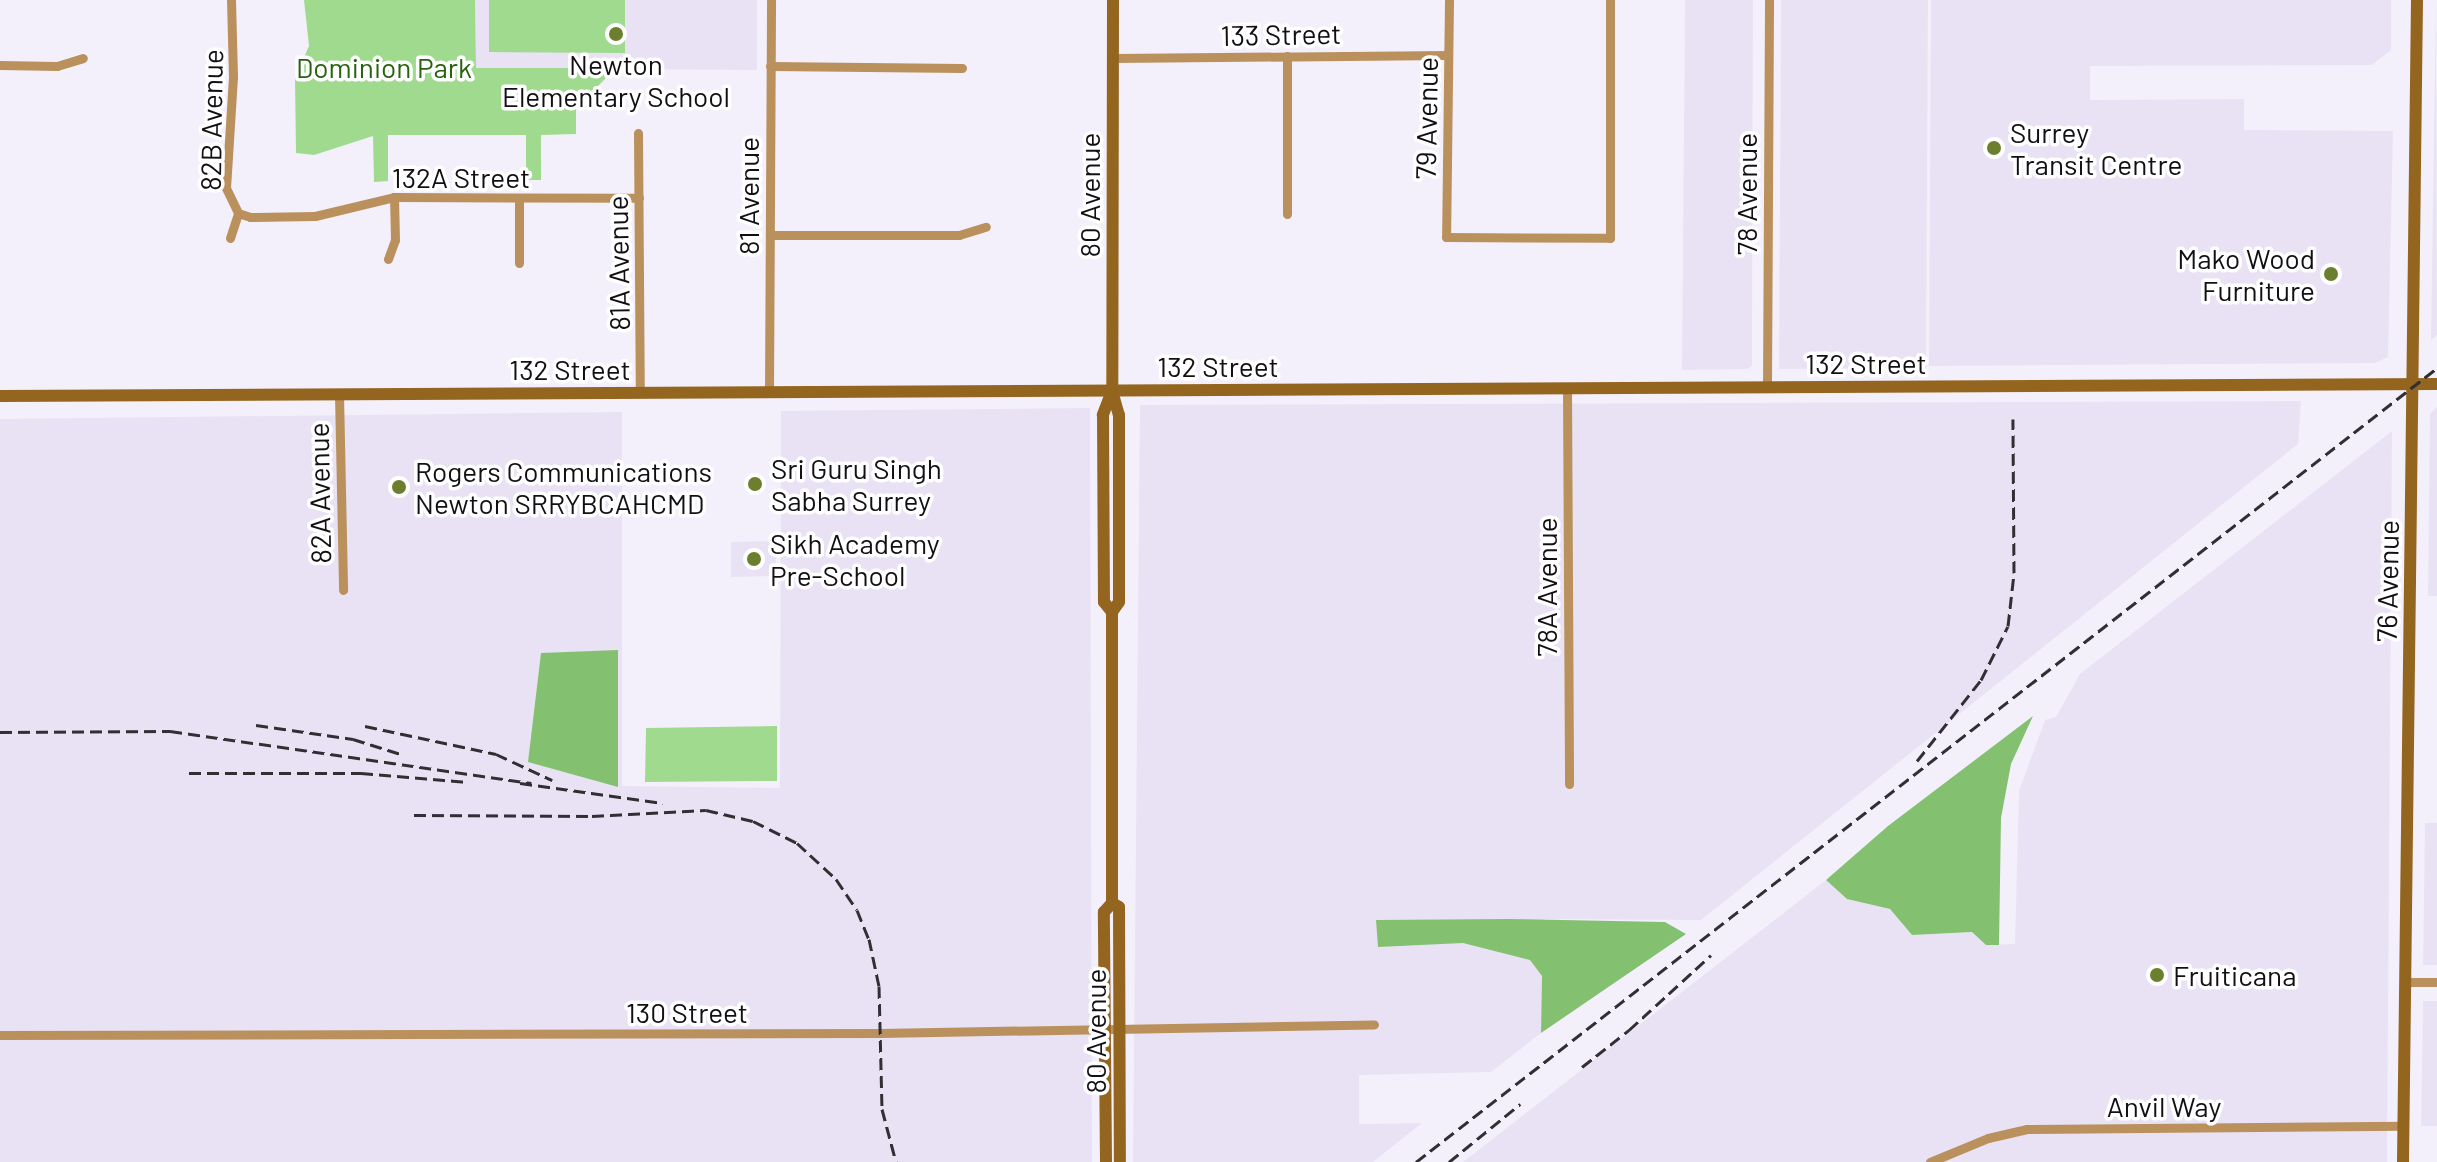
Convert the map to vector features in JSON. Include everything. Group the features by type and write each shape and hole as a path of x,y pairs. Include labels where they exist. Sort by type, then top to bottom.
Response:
{"main road":[{"name":"80 Avenue","path":"1106,1162 1104,912 1112,903 1112,612 1104,602 1103,415 1112,391 1113,0"},
{"name":"76 Avenue","path":"2403,1162 2417,0"},
{"name":"132 Street","path":"0,396 2437,384"},
{"name":"80 Avenue","path":"1112,903 1119,907 1120,1162"}],"street":[{"name":"82B Avenue","path":"230,238 238,213 226,188 234,66 231,0"},
{"name":"81 Avenue","path":"769,393 771,0"},
{"name":"79 Avenue","path":"1449,0 1446,237 1610,238 1610,0"},
{"name":"78 Avenue","path":"1767,388 1769,0"},
{"name":"133 Street","path":"1113,58 1448,55"},
{"path":"1287,56 1287,214"},
{"path":"0,65 57,66 83,58"},
{"path":"770,66 962,68"},
{"name":"81A Avenue","path":"638,133 640,393"},
{"name":"132A Street","path":"238,213 250,217 315,216 394,197 639,198"},
{"path":"388,259 395,240 394,197"},
{"path":"519,198 519,263"},
{"path":"771,235 959,235 986,227"},
{"name":"78A Avenue","path":"1567,389 1569,784"},
{"name":"82A Avenue","path":"339,394 343,590"},
{"path":"2406,982 2437,982"},
{"name":"130 Street","path":"0,1035 1119,1030 1374,1024"},
{"name":"Anvil Way","path":"1930,1162 1988,1138 2027,1129 2404,1126"}],"shaded area":[{"name":"Newton Elementary School","path":"475,0 757,0 757,70 476,68"},
{"path":"1685,0 1753,0 1752,366 1747,369 1682,370"},
{"path":"1781,0 1928,0 1926,368 1779,369"},
{"path":"1931,0 2391,0 2391,50 2372,65 2090,66 2090,100 2244,99 2244,130 2393,131 2388,357 2375,363 1929,366"},
{"path":"2436,0 2437,335 2431,340"},
{"path":"2301,401 2298,444 1701,920 1544,919 1541,1033 1491,1072 1359,1075 1359,1124 1422,1123 1373,1162 1133,1162 1140,405"},
{"path":"2437,407 2437,596 2428,596 2430,414"},
{"path":"1090,408 1092,1162 0,1162 0,419 622,412 622,786 780,788 781,411"},
{"path":"2392,431 2387,1162 1463,1162 1826,880 1847,899 1890,909 1912,935 1972,932 1986,945 2015,944 2019,791 2045,720 2056,717 2080,674"},
{"name":"Sikh Academy Pre-School","path":"777,541 775,576 731,577 731,542"},
{"path":"2425,823 2437,823 2437,965 2423,965"},
{"path":"2423,1001 2437,1001 2437,1126 2421,1126"}],"green space":[{"name":"Dominion Park","path":"304,0 475,0 476,68 616,68 576,108 576,134 541,135 541,180 526,180 526,135 388,135 388,181 374,182 373,136 314,155 296,153 295,78 309,46"},
{"path":"489,0 625,0 625,53 489,52"},
{"path":"618,650 618,787 528,762 541,653"},
{"path":"2033,716 2011,764 2001,818 1999,945 1986,945 1972,932 1912,935 1890,909 1847,899 1826,880 1888,826"},
{"path":"777,726 777,781 645,782 646,728"},
{"path":"1376,920 1665,922 1686,934 1541,1033 1542,976 1530,960 1463,943 1378,947"}],"railway":[{"path":"1416,1162 2437,368"},
{"path":"1917,761 1981,680 2008,626 2014,573 2013,419"},
{"path":"256,725 353,739 401,754"},
{"path":"365,726 496,754 552,780"},
{"path":"0,732 170,731 531,783"},
{"path":"189,773 361,773 468,782"},
{"path":"520,783 663,803"},
{"path":"414,815 592,816 706,810 753,821 797,843 836,879 857,910 869,939 879,986 882,1109 896,1162"},
{"path":"1582,1067 1629,1030 1711,955"},
{"path":"1449,1162 1520,1104"}],"place":[{"name":"Newton Elementary School","path":"616,34"},
{"name":"Surrey Transit Centre","path":"1994,148"},
{"name":"Mako Wood Furniture","path":"2331,274"},
{"name":"Sri Guru Singh Sabha Surrey","path":"755,484"},
{"name":"Rogers Communications Newton SRRYBCAHCMD","path":"399,487"},
{"name":"Sikh Academy Pre-School","path":"754,559"},
{"name":"Fruiticana","path":"2157,975"}]}
